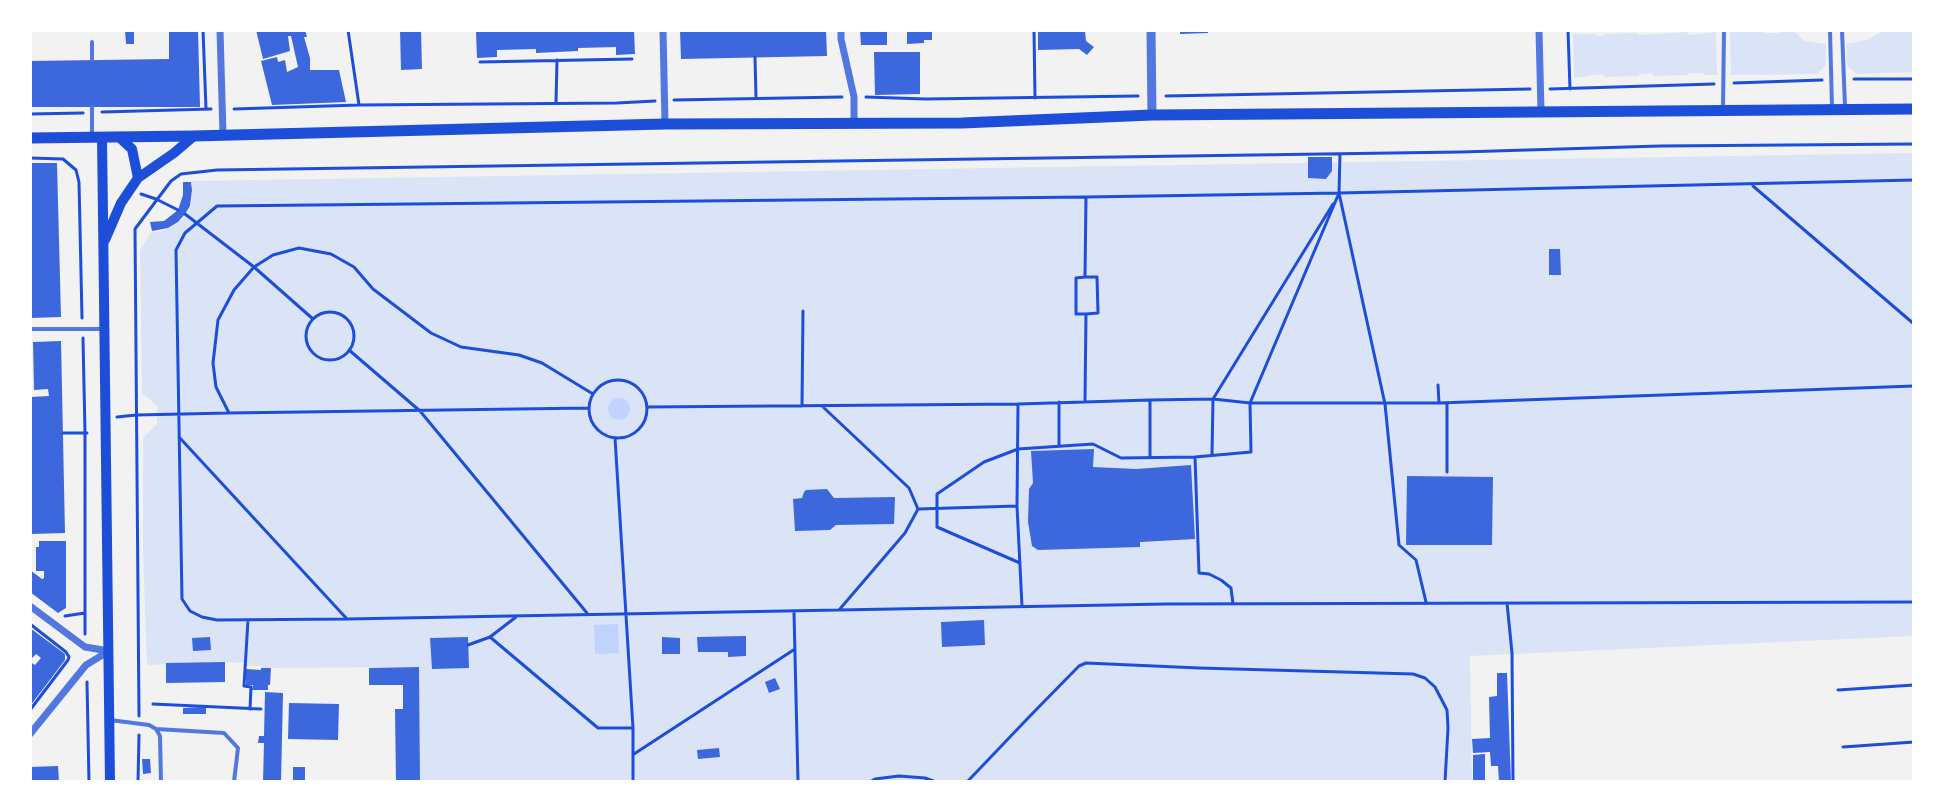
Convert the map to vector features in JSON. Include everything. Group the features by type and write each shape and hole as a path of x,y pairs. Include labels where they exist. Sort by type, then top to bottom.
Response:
{"main road":[{"path":"30,138 665,124 962,123 1152,115 1914,109"},
{"path":"103,246 121,203 138,178 194,136"},
{"path":"97,137 105,329 110,782"},
{"path":"119,137 132,149 138,178"}],"street":[{"path":"220,30 223,135"},
{"path":"663,30 665,124"},
{"path":"841,30 854,97 854,122"},
{"path":"1151,30 1152,115"},
{"path":"1539,30 1541,111"},
{"path":"30,606 85,647 109,651"},
{"path":"30,734 86,665 109,651"}],"lane":[{"path":"1723,110 1724,30"},
{"path":"1830,30 1832,109"},
{"path":"1842,30 1845,109"},
{"path":"92,42 92,60"},
{"path":"92,110 97,137"},
{"path":"30,329 105,329"},
{"path":"109,720 149,725 156,729 224,733 238,748 234,782"},
{"path":"156,729 160,736 161,782"}],"path":[{"path":"30,114 206,109 203,30"},
{"path":"348,30 359,105"},
{"path":"1034,30 1035,98"},
{"path":"1568,30 1570,89"},
{"path":"755,57 756,98"},
{"path":"480,62 632,59"},
{"path":"556,102 557,60"},
{"path":"233,109 756,98 1035,98 1540,89"},
{"path":"138,782 135,229 171,181 181,174 217,170 1914,144"},
{"path":"1340,154 1339,193 1385,404 1399,545 1416,560 1426,602"},
{"path":"30,158 63,159 76,170 79,182 85,433 85,647"},
{"path":"1914,180 1086,197 217,206 185,233 176,250 182,599 190,611 202,617 217,620 347,619 1426,602 1914,602"},
{"path":"1751,184 1914,324"},
{"path":"1212,455 1213,399 1339,193"},
{"path":"1020,563 937,527 937,494 984,462 1018,449 1093,444 1121,458 1195,457 1251,452 1250,403 1339,193"},
{"path":"1085,277 1086,197"},
{"path":"185,214 254,267 313,319"},
{"path":"229,413 216,387 213,363 218,320 234,290 254,267 273,255 299,248 331,254 354,267 373,289 431,333 461,347 519,355 542,363 593,394"},
{"path":"1097,277 1098,313 1086,314 1076,314 1076,278 1097,277"},
{"path":"802,406 803,311"},
{"path":"329,312 346,318 354,334 349,350 333,359 316,355 307,341 307,329 313,319 329,312"},
{"path":"1085,401 1086,314"},
{"path":"349,350 420,411 588,614"},
{"path":"610,381 625,381 638,388 647,407 641,428 629,436 615,438 596,428 589,408 593,394 610,381"},
{"path":"1438,385 1439,403"},
{"path":"647,407 1213,399 1250,403 1447,403 1914,386"},
{"path":"1150,400 1150,457"},
{"path":"1059,401 1059,446"},
{"path":"1447,403 1447,472"},
{"path":"1018,404 1017,506 1022,606"},
{"path":"822,406 909,488 918,509"},
{"path":"106,419 178,414 589,408"},
{"path":"63,433 106,434"},
{"path":"179,437 347,619"},
{"path":"615,438 627,613 633,782"},
{"path":"1195,457 1199,573 1209,574 1231,588 1233,604"},
{"path":"918,509 1017,506"},
{"path":"839,610 905,533 918,509"},
{"path":"1507,603 1512,653 1513,782"},
{"path":"794,612 798,782"},
{"path":"468,645 490,637 519,615"},
{"path":"248,620 244,686 251,687 250,709"},
{"path":"30,624 69,657 30,710"},
{"path":"490,637 598,728 633,728"},
{"path":"633,755 795,649"},
{"path":"967,782 1079,666 1086,663 1413,674 1425,678 1435,687 1447,710 1445,782"},
{"path":"86,665 89,782"},
{"path":"1838,690 1914,685"},
{"path":"153,704 261,709"},
{"path":"1843,747 1914,742"},
{"path":"870,782 899,776 936,782"}],"shaded area":[{"path":"1792,30 1805,41 1826,44 1826,65 1817,74 1731,75 1730,32 1779,33"},
{"path":"1884,30 1914,30 1914,72 1857,74 1847,66 1846,44 1867,40"},
{"path":"1688,32 1688,35 1716,32 1717,75 1689,73 1653,76 1653,73 1604,77 1603,74 1574,78 1573,34 1603,36"},
{"path":"1914,153 1914,636 1470,656 1472,782 420,782 419,667 261,668 225,662 147,665 143,438 157,424 157,406 142,393 140,250 151,232 176,225 186,216 191,206 192,181"}],"water":[{"path":"619,398 627,401 630,409 627,417 619,420 611,417 608,409 611,401"},
{"path":"618,624 619,653 595,654 594,625"}],"building":[{"path":"125,30 134,30 134,44 126,44"},
{"path":"169,30 198,30 200,107 30,107 30,61 169,59"},
{"path":"256,30 305,30 310,70 339,70 346,102 272,105 261,61 277,57 278,62 285,60 287,72 298,67 291,36 288,36 290,51 263,59"},
{"path":"400,30 421,30 422,69 401,70"},
{"path":"634,30 635,54 616,55 616,47 536,53 536,49 497,50 497,57 477,58 476,32"},
{"path":"680,30 826,30 827,56 681,59"},
{"path":"860,30 887,30 887,45 861,45"},
{"path":"907,30 932,30 932,40 907,44"},
{"path":"1180,30 1208,30 1208,33 1180,34"},
{"path":"1038,31 1085,31 1086,41 1094,47 1087,55 1079,49 1038,50"},
{"path":"874,52 920,52 920,94 875,95"},
{"path":"1308,157 1332,157 1332,171 1326,179 1308,178"},
{"path":"30,163 57,163 61,317 30,318"},
{"path":"183,182 191,182 192,190 190,206 185,214 168,228 152,231 150,222 164,221 178,210"},
{"path":"1549,249 1560,249 1561,275 1549,275"},
{"path":"61,341 65,533 30,534 30,397 49,396 48,389 34,390 33,342"},
{"path":"1094,449 1093,467 1136,469 1191,465 1195,539 1140,542 1140,547 1038,550 1032,546 1028,522 1029,489 1033,483 1031,451"},
{"path":"1407,476 1493,477 1492,545 1406,545"},
{"path":"827,489 834,498 895,497 894,524 836,525 830,530 795,531 793,499 802,498 806,490"},
{"path":"39,541 66,541 66,608 58,613 30,592 30,570 44,578 44,571 36,571"},
{"path":"984,620 985,645 942,647 941,622"},
{"path":"30,628 65,654 65,660 30,706 30,662 35,665 41,658 36,654 30,660"},
{"path":"746,636 746,656 728,657 728,652 698,652 697,637"},
{"path":"210,637 211,650 193,651 192,638"},
{"path":"468,637 469,668 432,669 430,638"},
{"path":"662,637 680,638 680,654 662,654"},
{"path":"225,662 225,682 166,683 166,663"},
{"path":"419,667 420,782 396,782 395,709 403,709 403,685 369,685 369,668"},
{"path":"271,668 268,690 252,690 253,685 246,685 246,669"},
{"path":"1497,673 1507,673 1511,782 1499,782 1498,766 1491,766 1490,752 1473,753 1472,739 1490,738 1489,697 1497,696"},
{"path":"775,678 780,689 769,693 765,682"},
{"path":"265,692 283,693 281,782 263,782 264,743 258,743 259,736 264,736"},
{"path":"289,703 339,704 338,740 288,739"},
{"path":"206,707 206,714 183,714 183,708"},
{"path":"719,748 720,757 698,759 697,750"},
{"path":"1485,754 1485,782 1473,782 1473,755"},
{"path":"142,759 150,759 151,773 143,774"},
{"path":"58,766 59,782 30,782 30,767"},
{"path":"293,767 305,767 305,782 293,782"}]}
